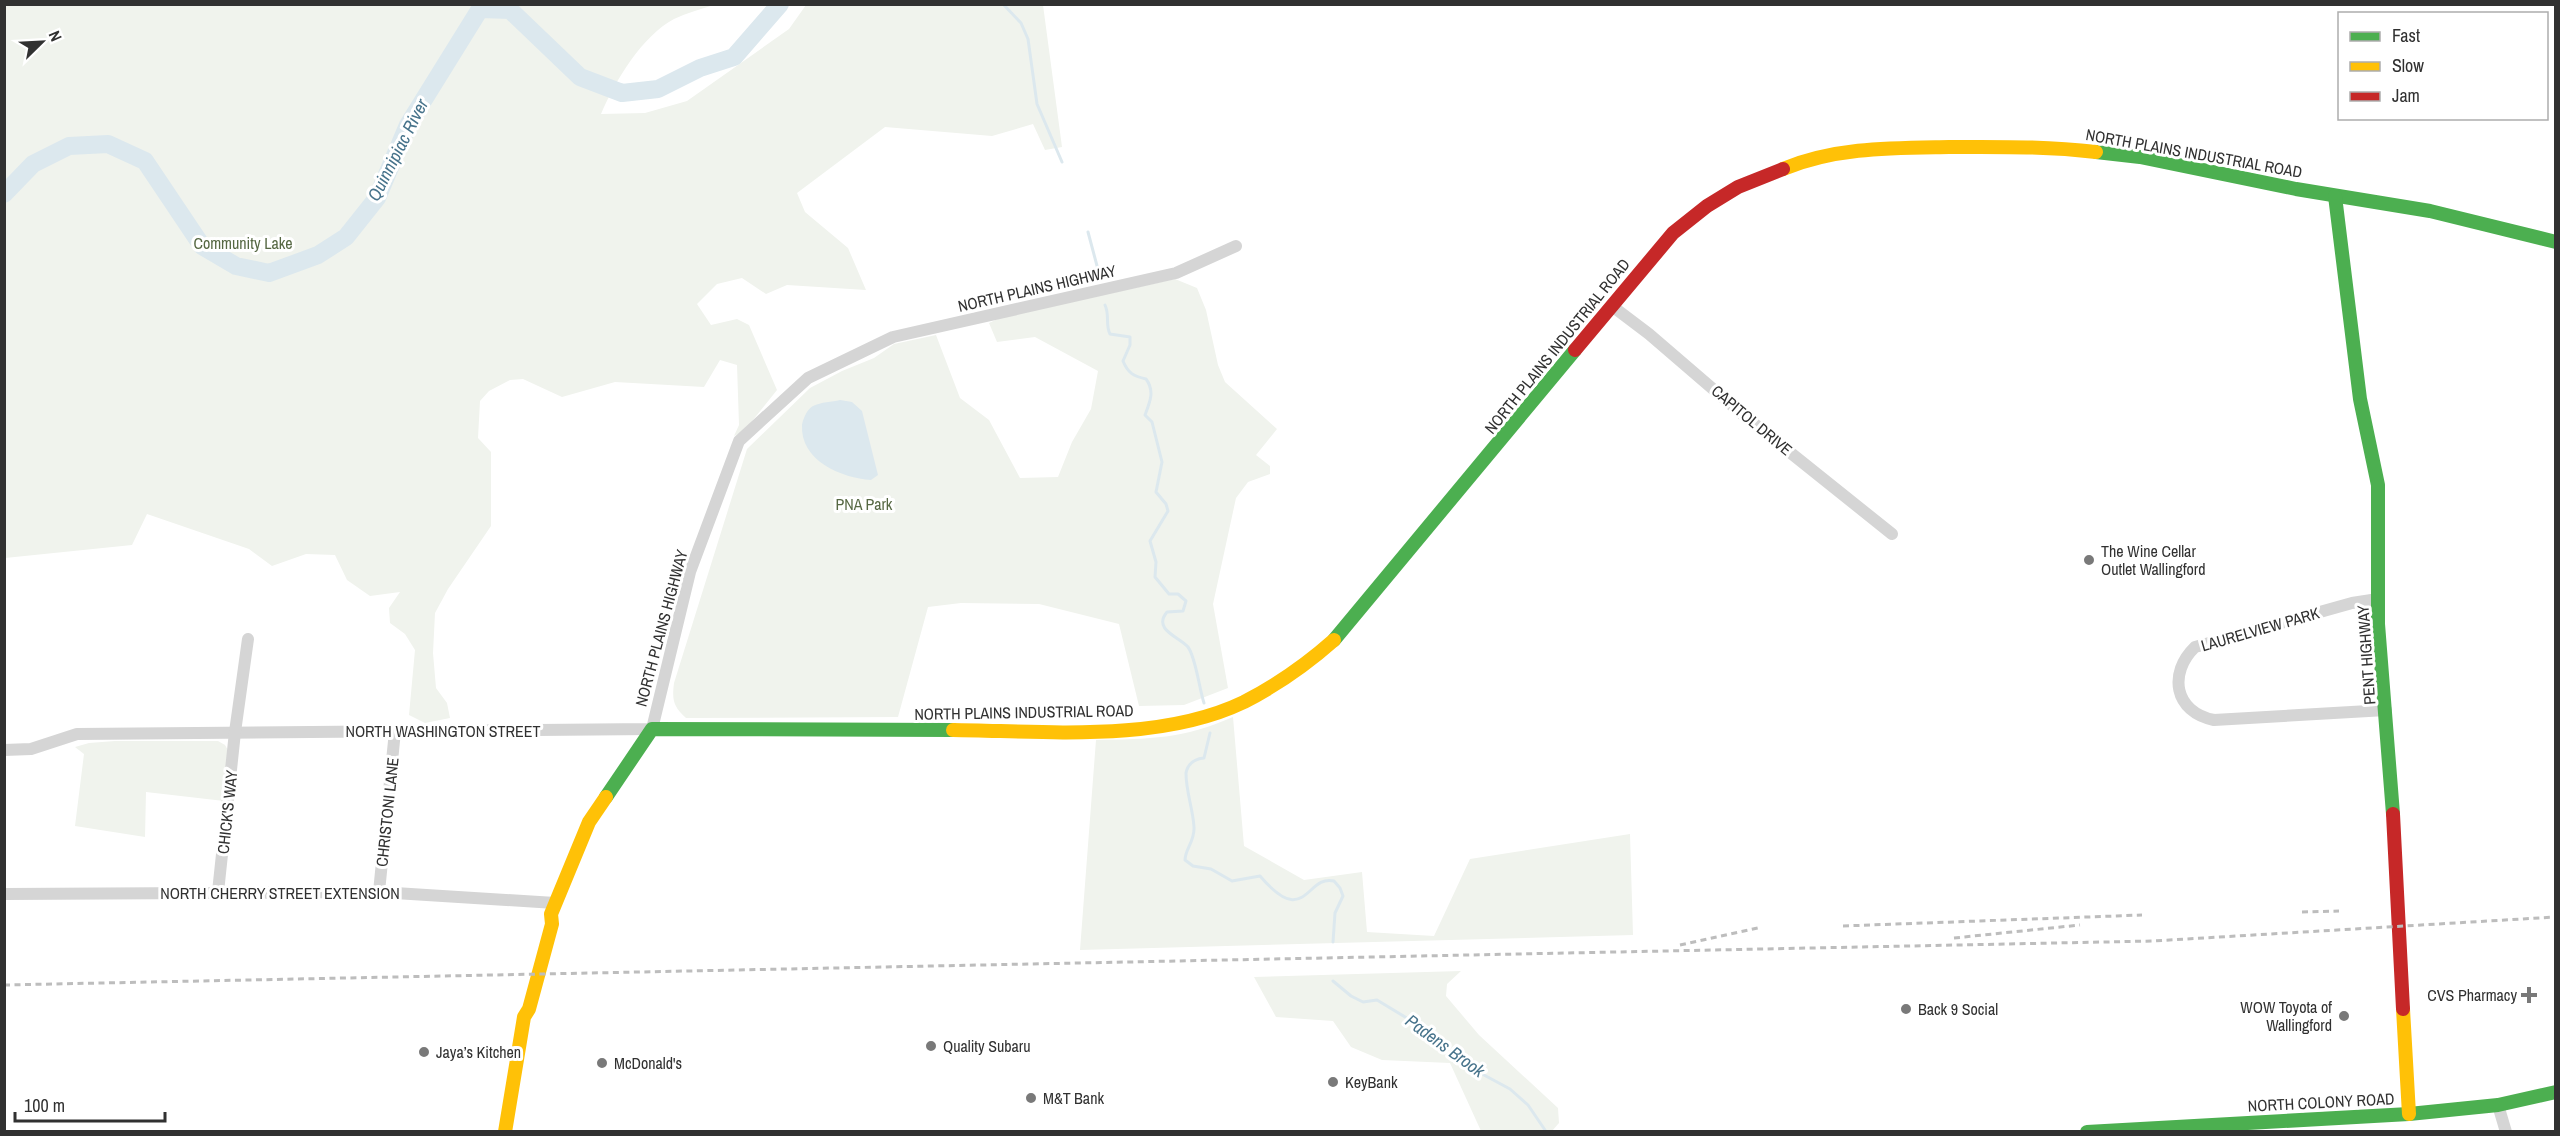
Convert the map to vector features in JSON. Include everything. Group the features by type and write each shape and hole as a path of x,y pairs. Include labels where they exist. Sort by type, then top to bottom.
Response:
{"street":[{"name":"NORTH PLAINS INDUSTRIAL ROAD","path":"652,729 1111,731 1157,726 1202,717 1243,702 1307,664 1340,635 1673,233 1707,206 1738,187 1787,166 1837,153 1888,148 2071,148 2140,157 2335,196 2438,213 2556,242"},
{"name":"PENT HIGHWAY","path":"2335,196 2360,399 2378,485 2378,624 2386,710 2409,1114"},
{"name":"NORTH PLAINS HIGHWAY","path":"505,1131 524,1017 529,1009 552,924 553,909 589,822 652,729 690,572 739,441 808,378 893,337 1176,273 1236,246"},
{"name":"CAPITOL DRIVE","path":"1612,306 1892,534"},
{"name":"LAURELVIEW PARK","path":"2378,599 2352,603 2195,646 2183,660 2178,682 2181,695 2188,707 2201,717 2214,720 2386,710"},
{"name":"CHICK'S WAY","path":"218,892 235,732 248,639"},
{"name":"NORTH WASHINGTON STREET","path":"4,750 31,749 77,734 652,729"},
{"name":"CHRISTONI LANE","path":"379,892 395,731"},
{"name":"NORTH CHERRY STREET EXTENSION","path":"4,894 379,892 553,909"},
{"name":"NORTH COLONY ROAD","path":"2087,1131 2409,1114 2498,1105 2556,1092"},
{"path":"2498,1105 2506,1131"}],"green space":[{"name":"Community Lake","path":"5,5 714,5 674,19 651,36 622,74 601,114 645,113 687,101 789,29 806,5 1043,5 1062,147 1045,150 1033,124 992,136 885,127 797,193 805,212 848,248 866,290 787,285 766,294 742,278 717,284 697,304 711,325 737,319 749,325 777,390 744,431 734,436 739,425 737,365 720,360 704,387 615,382 562,397 523,379 510,380 489,391 480,401 478,438 491,452 491,526 448,589 435,613 433,653 436,688 447,703 450,718 425,723 409,715 415,650 405,634 390,623 389,608 400,592 370,596 347,580 335,555 306,554 272,566 249,549 147,514 132,545 5,558"},
{"name":"PNA Park","path":"1175,279 1197,288 1206,310 1218,365 1225,382 1277,429 1256,455 1270,466 1270,474 1248,482 1236,498 1213,604 1228,688 1184,705 1139,706 1119,624 1039,604 961,603 928,607 898,717 686,718 682,714 674,702 674,683 747,449 810,388 842,371 874,358 894,344 936,335 960,398 989,420 1020,478 1058,477 1072,442 1091,409 1098,371 1035,337 997,342 989,323 1002,317"},
{"path":"1233,717 1244,846 1304,880 1362,872 1367,932 1434,936 1470,859 1630,834 1633,935 1080,950 1096,740 1182,734"},
{"path":"218,741 225,745 229,752 224,801 146,792 145,837 75,826 84,754 75,747 89,743"},
{"path":"1461,971 1447,984 1446,996 1479,1035 1558,1108 1559,1123 1552,1131 1481,1131 1450,1063 1382,1060 1351,1047 1333,1021 1276,1017 1254,977"}],"shaded area":[{"path":"840,400 852,402 862,411 878,475 871,480 848,476 825,465 815,458 803,438 802,425 809,409 819,404"}],"waterway":[{"name":"Quinnipiac River","path":"4,194 33,164 69,146 108,144 145,161 202,246 236,266 269,273 318,255 346,237 377,198 408,125 480,9 510,10 580,77 622,93 658,89 700,68 734,57 780,4"},
{"name":"Padens Brook","path":"1003,4 1021,23 1028,39 1037,104 1062,162"},
{"name":"Padens Brook","path":"1088,232 1100,277"},
{"name":"Padens Brook","path":"1105,305 1110,334 1130,337 1130,345 1123,361 1125,365 1129,371 1146,379 1149,383 1150,401 1145,415 1152,422 1162,462 1156,492 1166,504 1168,511 1150,541 1156,562 1155,577 1169,594 1178,594 1186,601 1183,611 1167,612 1163,618 1163,624 1191,652 1204,703"},
{"name":"Padens Brook","path":"1210,733 1204,758 1192,762 1186,773 1194,827 1185,860 1193,866 1211,869 1232,881 1260,876 1287,899 1304,896 1317,885 1325,881 1334,881 1343,896 1335,913 1333,942"},
{"name":"Padens Brook","path":"1333,981 1351,996 1363,1002 1377,1000 1415,1023 1484,1075 1510,1089 1528,1105 1545,1130"}],"railway":[{"path":"2302,912 2339,911"},
{"path":"1843,926 2142,915"},
{"path":"4,985 2153,941 2556,917"},
{"path":"1954,938 2080,925"},
{"path":"1680,945 1762,927"}],"traffic: fast":[{"path":"2096,152 2140,157 2296,189 2430,211 2556,242"},
{"path":"2335,196 2360,399 2378,485 2378,624 2393,814"},
{"path":"1334,640 1575,350"},
{"path":"606,797 652,729 953,730"},
{"path":"2087,1132 2409,1114 2498,1105 2556,1092"}],"traffic: slow":[{"path":"1783,169 1823,156 1865,150 2022,147 2096,152"},
{"path":"953,730 1101,732 1176,724 1211,715 1244,702 1291,674 1334,640"},
{"path":"505,1132 524,1017 529,1009 552,924 551,914 589,822 606,797"},
{"path":"2403,1009 2409,1114"}],"traffic: jam":[{"path":"1575,350 1673,233 1707,206 1738,187 1783,169"},
{"path":"2393,814 2403,1009"}],"place":[{"name":"The Wine Cellar Outlet Wallingford","path":"2089,560"},
{"name":"CVS Pharmacy","path":"2529,995"},
{"name":"Back 9 Social","path":"1906,1009"},
{"name":"WOW Toyota of Wallingford","path":"2344,1016"},
{"name":"Quality Subaru","path":"931,1046"},
{"name":"Jaya’s Kitchen","path":"424,1052"},
{"name":"McDonald's","path":"602,1063"},
{"name":"KeyBank","path":"1333,1082"},
{"name":"M&T Bank","path":"1031,1098"}]}
